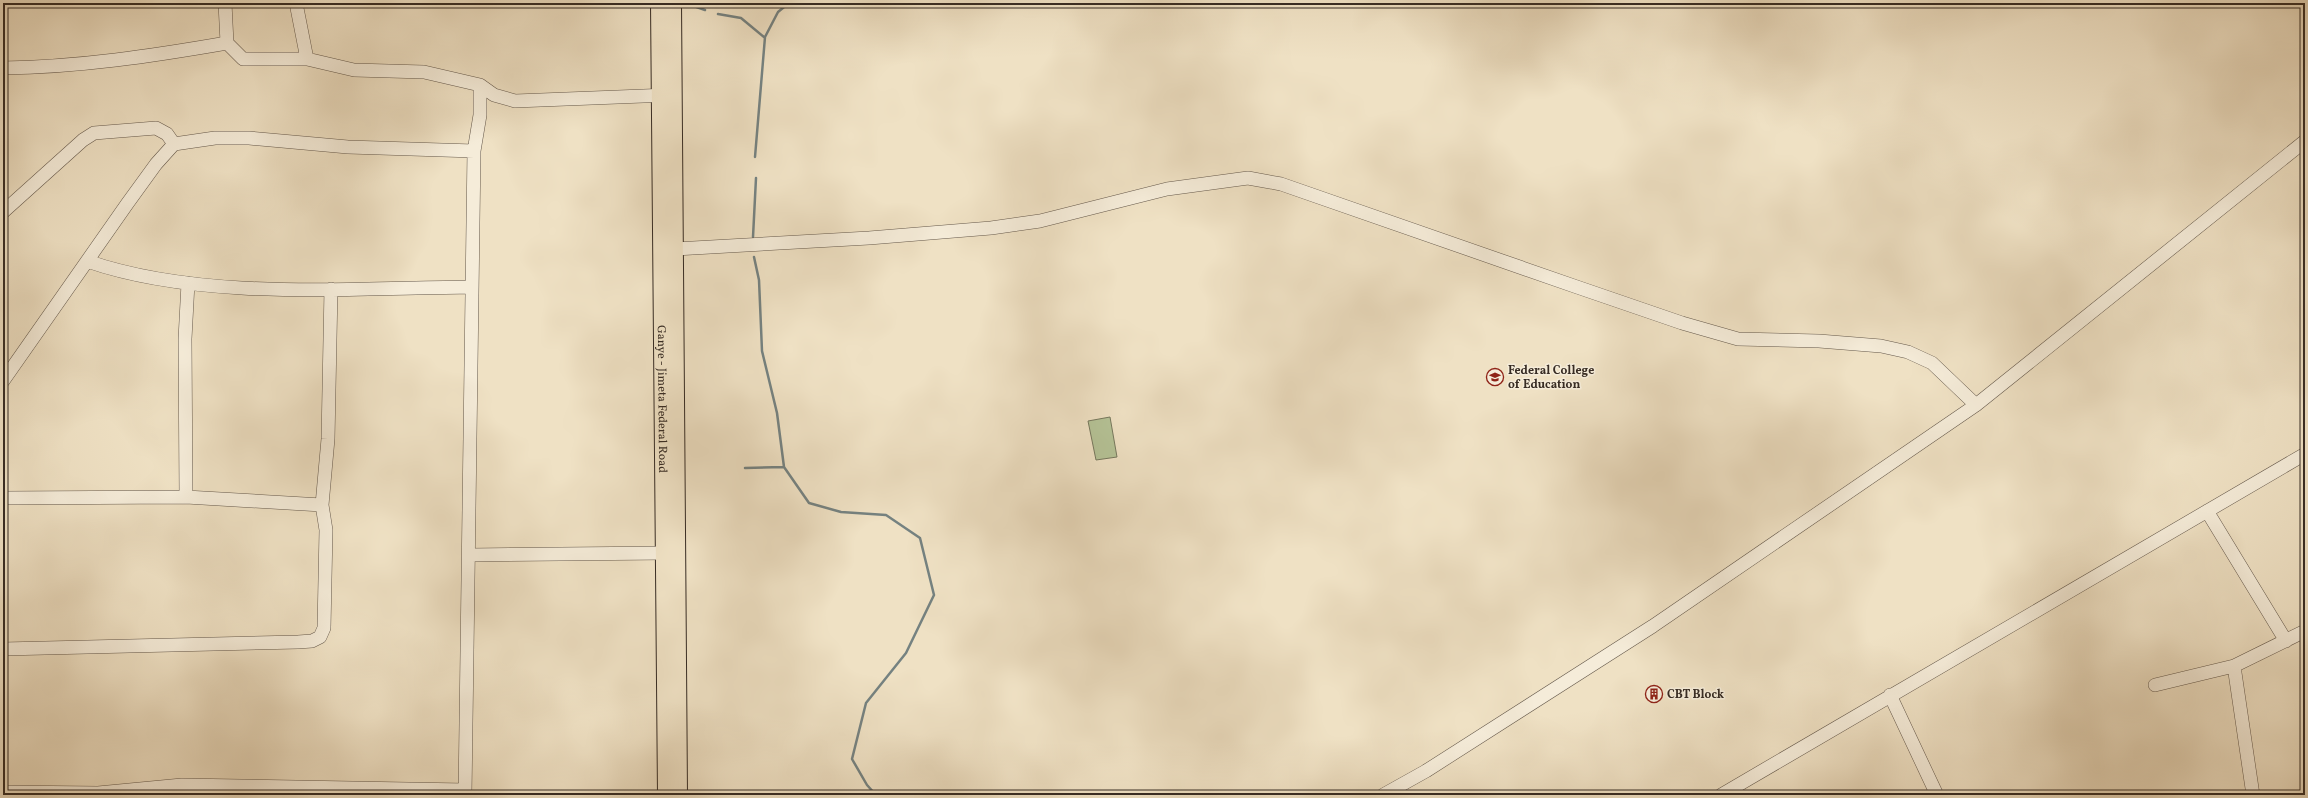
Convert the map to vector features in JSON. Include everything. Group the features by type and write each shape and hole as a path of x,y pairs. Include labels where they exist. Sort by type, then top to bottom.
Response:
{"main road":[{"name":"Ganye - Jimeta Federal Road","path":"659,3 667,95 675,249 679,795"},
{"name":"Ganye - Jimeta Federal Road","path":"666,795 665,553 667,95 673,3"}],"street":[{"path":"225,3 228,43 243,59 307,59 354,70 424,72 480,85 494,95 515,101 667,95"},
{"path":"296,3 307,59"},
{"path":"3,68 54,68 118,61 228,43"},
{"path":"3,792 98,794 182,785 240,791 465,793 470,555 474,151 480,115 480,85"},
{"path":"3,212 83,140 94,133 156,128 167,134 174,144"},
{"path":"3,381 156,164 174,144 215,138 249,138 348,148 474,151"},
{"path":"1383,795 1426,771 1653,626 1976,406 2305,141"},
{"path":"675,249 869,238 991,228 1040,221 1167,189 1248,178 1281,184 1667,318 1738,339 1826,342 1881,346 1908,352 1932,363 1976,406"},
{"path":"87,261 110,269 188,283 234,286 330,288 472,287"},
{"path":"186,497 185,339 188,283"},
{"path":"3,649 141,647 312,641 320,637 324,628 326,530 322,505 328,439 330,288"},
{"path":"1721,795 2305,454"},
{"path":"3,498 186,497 322,505"},
{"path":"2207,511 2286,641"},
{"path":"470,555 665,553"},
{"path":"2155,685 2234,666 2305,631"},
{"path":"2234,666 2253,795"},
{"path":"1890,695 1937,795"}],"green space":[{"path":"1110,417 1117,457 1096,460 1088,421"}],"waterway":[{"path":"755,157 765,37 778,12 789,3"},
{"path":"688,4 705,10"},
{"path":"718,14 741,18 764,37"},
{"path":"753,237 756,178"},
{"path":"754,257 759,280 762,351 777,413 784,467 809,503 841,512 886,515 920,538 934,595 906,653 866,703 852,759 867,785 876,795"},
{"path":"745,468 784,467"}],"place":[{"name":"Federal College of Education","path":"1495,377"},
{"name":"CBT Block","path":"1654,694"}]}
